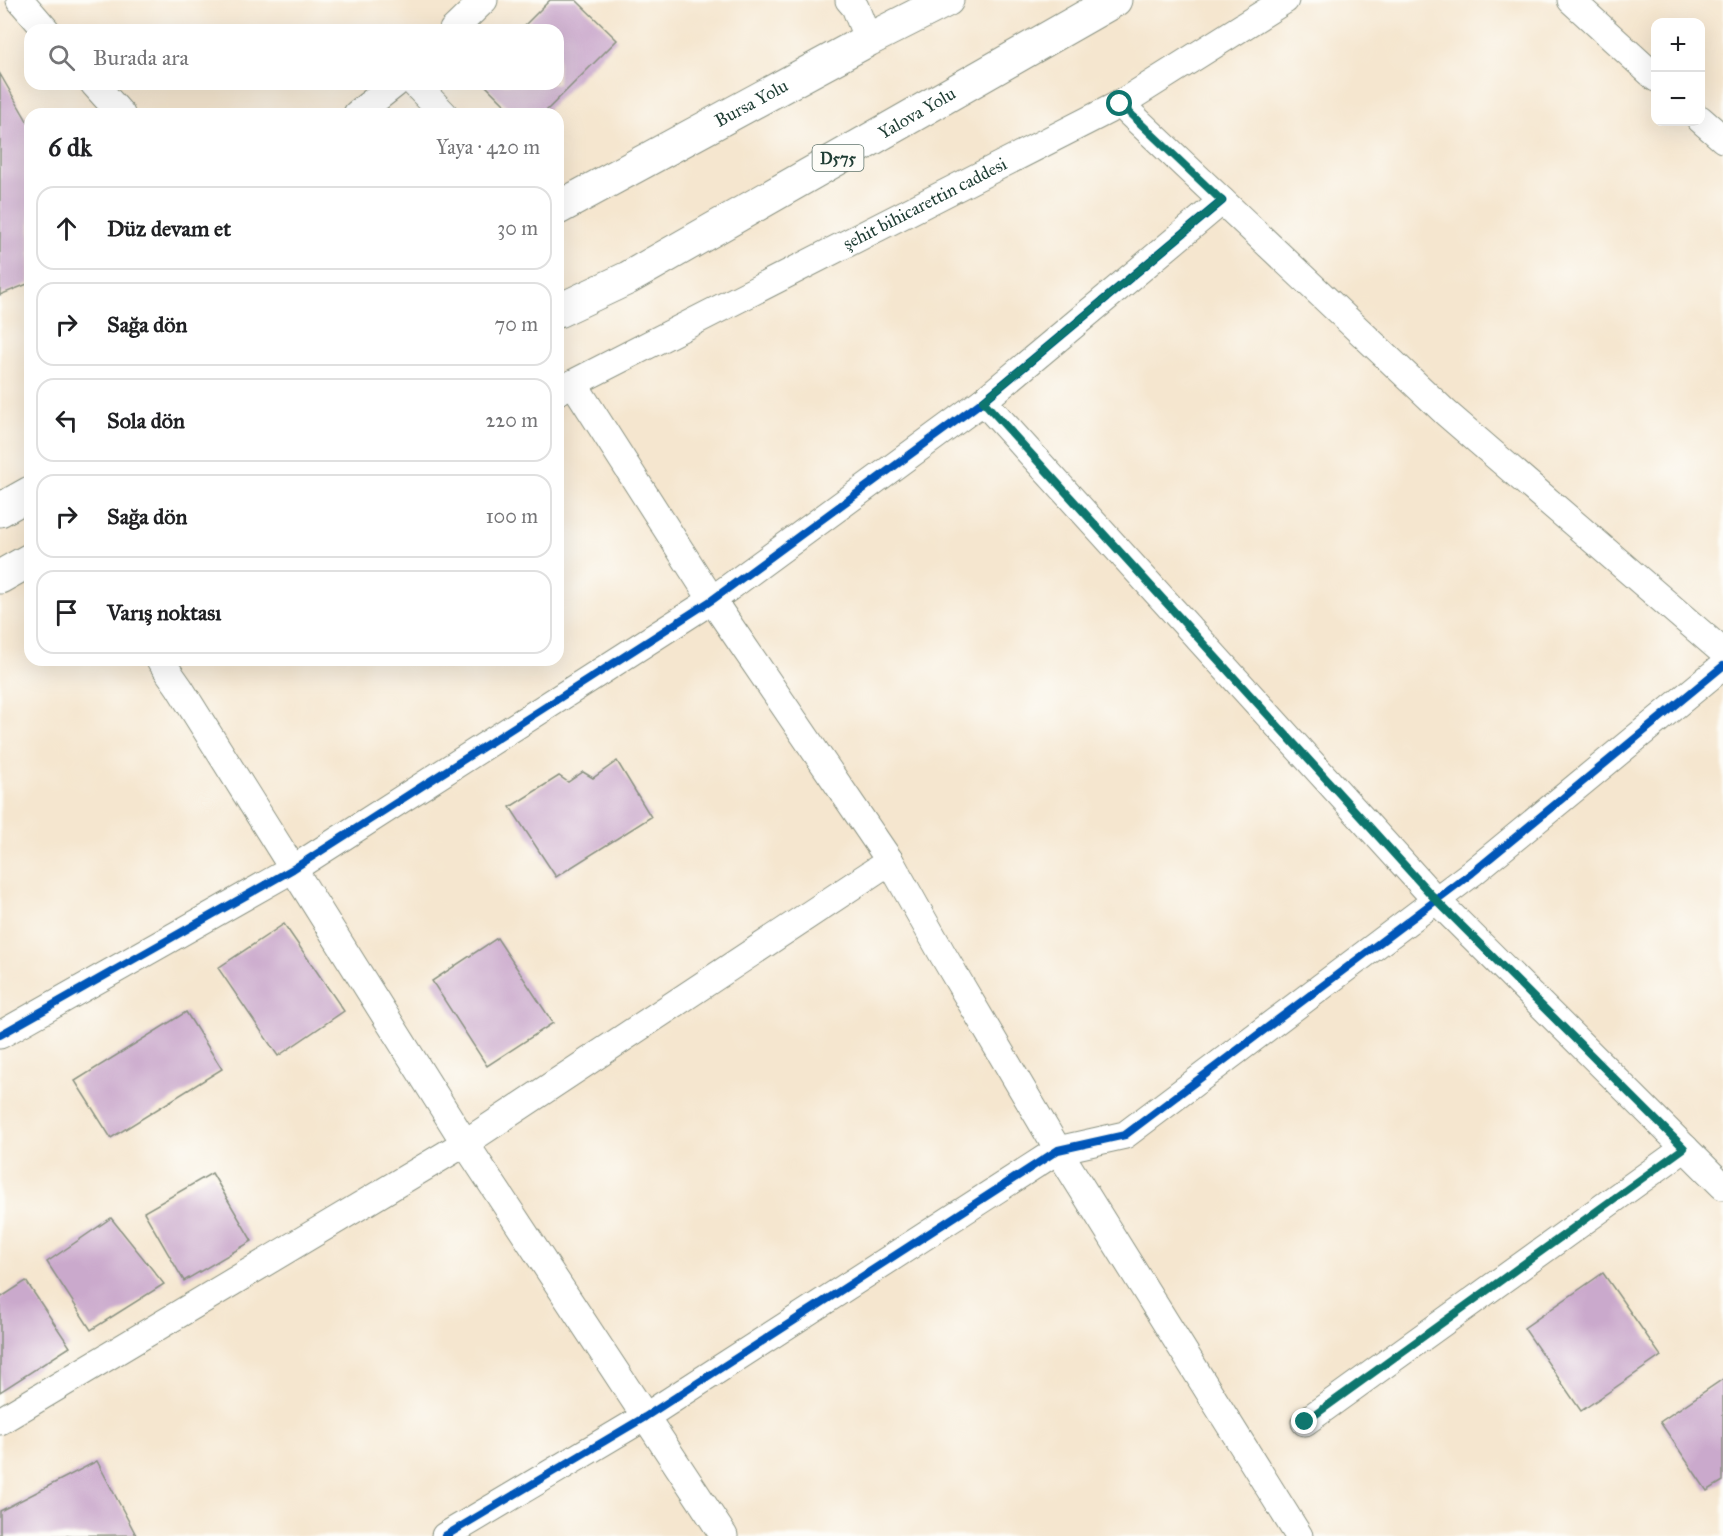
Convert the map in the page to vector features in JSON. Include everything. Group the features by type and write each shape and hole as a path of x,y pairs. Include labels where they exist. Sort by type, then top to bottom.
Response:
{"highway":[{"name":"Bursa Yolu","path":"564,205 868,40 947,0"},
{"name":"Yalova Yolu","path":"564,308 628,278 1115,0"},
{"path":"0,510 24,496"},
{"path":"0,578 24,564"}],"street":[{"path":"20,0 41,24"},
{"path":"459,24 484,0"},
{"path":"849,0 855,7 868,40"},
{"name":"şehit bihicarettin caddesi","path":"566,387 1120,104 1285,0"},
{"path":"1571,0 1651,73"},
{"path":"99,90 116,108"},
{"path":"365,108 387,90"},
{"path":"421,90 438,108"},
{"path":"1120,104 1446,413 1723,652"},
{"path":"1705,123 1723,139"},
{"path":"0,1035 293,869 712,600 983,401 1222,201"},
{"path":"566,387 890,861 1059,1150 1299,1536"},
{"path":"983,401 1436,900 1723,1186"},
{"path":"164,666 465,1143 724,1536"},
{"path":"445,1536 645,1417 1059,1150 1125,1135 1472,873 1723,666"},
{"path":"0,1421 465,1143 890,861"},
{"path":"1305,1422 1684,1148"}],"building":[{"path":"550,0 576,0 617,40 549,108 508,108 490,90 564,90 564,24 526,24"},
{"path":"0,74 24,116 24,285 0,295"},
{"path":"617,761 651,817 556,877 510,807 559,776 568,782 583,772 593,778"},
{"path":"284,924 344,1011 278,1056 218,968"},
{"path":"497,938 553,1023 487,1066 432,981"},
{"path":"186,1012 222,1069 111,1138 75,1081"},
{"path":"212,1173 252,1241 184,1281 144,1212"},
{"path":"111,1218 164,1284 91,1330 47,1262"},
{"path":"1603,1273 1661,1356 1581,1411 1524,1328"},
{"path":"26,1281 70,1347 0,1392 0,1298"},
{"path":"1723,1379 1723,1481 1707,1491 1660,1422"},
{"path":"97,1461 136,1535 0,1536 0,1511"}],"cycle path":[{"path":"0,1035 293,869 712,600 983,401 1222,201"},
{"path":"445,1536 645,1417 1058,1150 1125,1135 1472,873 1723,666"}],"route":[{"path":"1120,104 1222,201 983,401 1436,900 1684,1148 1305,1422"}]}
